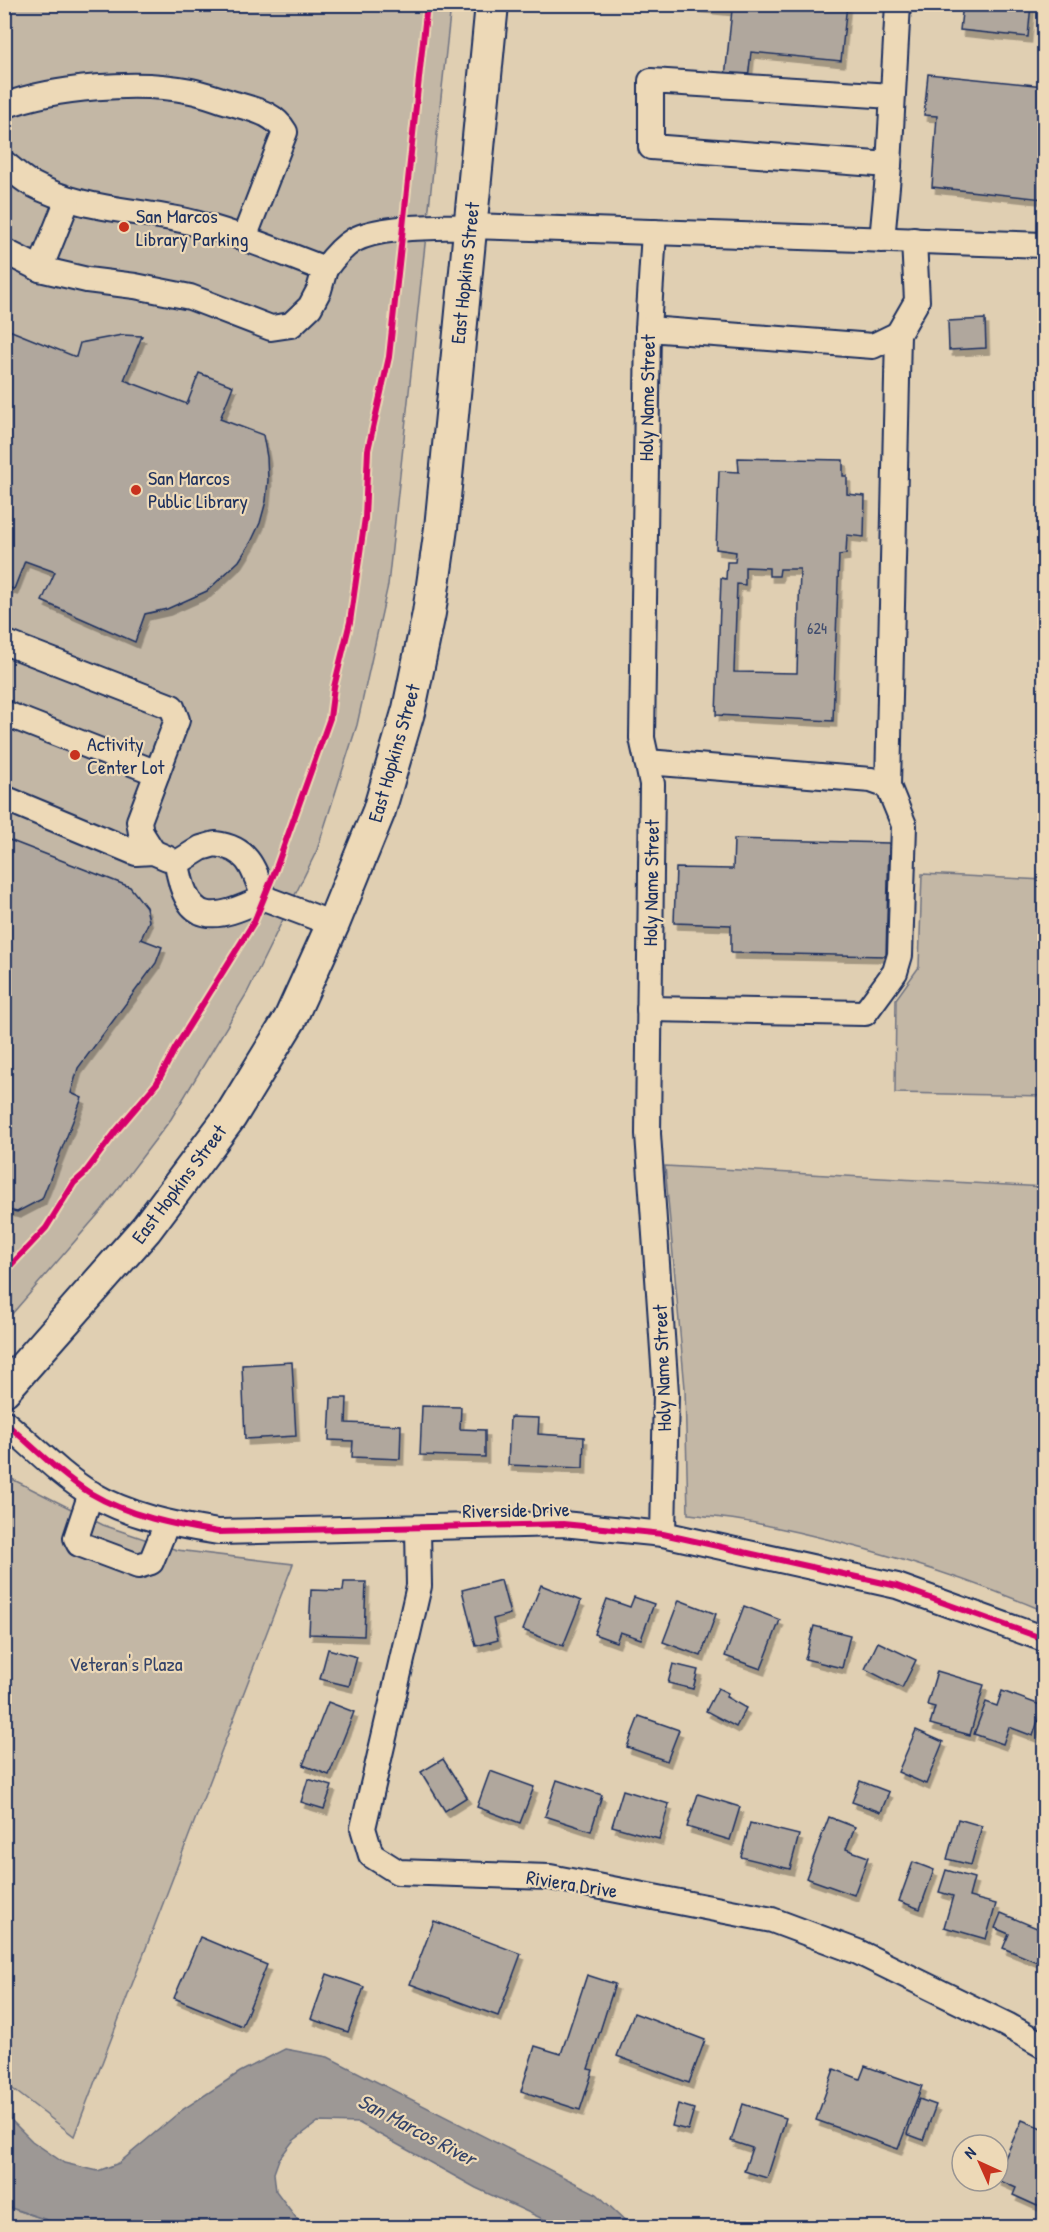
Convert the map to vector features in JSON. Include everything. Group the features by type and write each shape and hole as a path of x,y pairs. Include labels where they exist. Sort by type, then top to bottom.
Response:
{"main road":[{"name":"East Hopkins Street","path":"4,1390 146,1229 230,1117 290,1019 333,924 379,811 409,709 429,612 441,528 492,4"}],"street":[{"path":"882,240 889,165 898,4"},
{"path":"889,165 651,147 651,81 892,96"},
{"path":"4,106 58,93 105,86 190,91 268,114 279,122 285,132 244,238"},
{"path":"4,163 29,182 68,199 98,207 185,221 244,238 325,269"},
{"path":"40,269 68,199"},
{"path":"4,251 40,269 87,280 135,286 190,297 271,328 291,325 310,307 319,290 325,269 338,252 356,239 389,230 470,226 1044,245"},
{"name":"Holy Name Street","path":"654,232 648,329 642,738 652,784 648,1134 666,1393 663,1534"},
{"path":"649,1009 865,1013 895,972 900,955 904,825 888,786 898,334 917,302 914,240"},
{"path":"648,329 873,346 898,334"},
{"path":"4,642 172,707 177,720 139,821 141,833 153,852"},
{"path":"4,713 157,773"},
{"path":"647,762 871,780 888,786"},
{"path":"4,798 136,853 153,852 177,863"},
{"path":"177,863 201,848 215,844 231,846 248,861 264,898"},
{"path":"177,863 181,885 189,902 198,910 209,915 222,915 264,898 333,924"},
{"name":"Riverside Drive","path":"4,1422 69,1478 91,1493 130,1511 166,1523 218,1532 564,1524 663,1534 897,1587 1044,1640"},
{"path":"91,1493 76,1538 80,1544 138,1566 151,1562 166,1523"},
{"name":"Riviera Drive","path":"418,1528 419,1586 363,1828 371,1855 398,1872 550,1876 772,1920 858,1952 997,2020 1044,2046"}],"green space":[{"path":"4,5 451,5 388,585 357,725 317,850 247,993 171,1119 101,1211 5,1322"},
{"path":"922,874 1044,880 1044,1096 895,1093 896,999 919,967"},
{"path":"665,1166 1044,1187 1044,1611 976,1584 872,1551 756,1523 688,1514 685,1388"},
{"name":"Veteran's Plaza","path":"4,1475 103,1525 177,1550 293,1564 74,2136 5,2083"},
{"path":"5,2206 68,2227 5,2227"}],"water":[{"name":"San Marcos River","path":"285,2049 328,2057 597,2194 632,2227 560,2227 476,2188 359,2123 318,2122 293,2141 279,2159 274,2173 276,2191 303,2227 68,2227 5,2206 5,2114 32,2141 64,2163 98,2171 119,2163 182,2110 240,2072"}],"building":[{"path":"693,4 847,4 841,61 751,52 748,79 725,77 732,10 693,6"},
{"path":"963,4 1031,4 1028,37 960,30"},
{"path":"928,74 1044,86 1044,199 932,187 937,116 924,115"},
{"path":"985,319 986,348 949,350 948,321"},
{"name":"San Marcos Public Library","path":"4,328 76,357 80,343 122,335 142,336 124,380 187,404 199,373 233,386 220,419 263,435 267,457 266,501 260,523 251,542 239,561 207,591 167,609 145,614 135,642 42,601 55,572 25,561 14,589 4,586"},
{"path":"738,458 843,460 843,476 847,476 847,494 865,496 864,537 847,535 846,554 839,555 833,721 716,715 721,578 726,579 727,562 735,562 736,552 716,549 719,471 739,472","holes":["745,567 769,568 769,576 779,576 780,569 800,569 797,673 734,672 737,584 745,585"]},
{"path":"4,838 130,887 146,907 149,921 141,939 162,947 156,963 78,1068 71,1093 82,1098 42,1199 17,1212 4,1209"},
{"path":"734,839 889,843 886,956 731,953 731,925 674,923 676,868 733,869"},
{"path":"292,1362 296,1436 245,1439 242,1365"},
{"path":"331,1398 347,1398 346,1423 401,1425 400,1459 352,1457 353,1441 329,1440"},
{"path":"422,1406 461,1407 460,1429 485,1430 485,1457 420,1455"},
{"path":"510,1417 539,1418 538,1434 584,1437 583,1468 508,1465"},
{"path":"501,1580 510,1614 493,1619 498,1640 476,1646 462,1590"},
{"path":"344,1582 366,1582 364,1636 309,1634 311,1590 343,1591"},
{"path":"541,1585 581,1601 563,1646 523,1630"},
{"path":"634,1597 654,1604 641,1639 620,1632 616,1642 594,1634 607,1599 630,1607"},
{"path":"679,1600 716,1614 701,1656 663,1642"},
{"path":"744,1606 780,1620 761,1669 725,1656"},
{"path":"814,1626 850,1635 842,1668 805,1659"},
{"path":"878,1642 916,1660 902,1688 865,1669"},
{"path":"328,1649 357,1657 349,1686 320,1679"},
{"path":"673,1664 698,1670 693,1689 668,1683"},
{"path":"937,1671 984,1685 970,1735 930,1724 935,1707 927,1705"},
{"path":"718,1688 728,1693 726,1697 746,1708 736,1727 706,1711"},
{"path":"1002,1691 1043,1706 1033,1736 1009,1727 1003,1744 974,1734 986,1702 997,1706"},
{"path":"328,1702 354,1712 329,1775 303,1765"},
{"path":"639,1716 679,1730 667,1761 627,1747"},
{"path":"916,1730 943,1742 926,1784 898,1772"},
{"path":"443,1759 467,1797 445,1811 421,1772"},
{"path":"490,1771 534,1787 520,1823 477,1807"},
{"path":"308,1779 332,1786 324,1809 301,1802"},
{"path":"557,1780 602,1795 591,1831 545,1816"},
{"path":"860,1781 889,1792 881,1812 852,1802"},
{"path":"623,1790 669,1804 659,1839 612,1826"},
{"path":"698,1794 740,1807 730,1840 687,1827"},
{"path":"829,1817 855,1827 846,1849 868,1857 854,1895 806,1878"},
{"path":"958,1819 982,1826 971,1865 947,1859"},
{"path":"750,1823 799,1835 790,1869 741,1857"},
{"path":"913,1862 934,1870 920,1909 899,1901"},
{"path":"946,1870 974,1878 969,1897 996,1904 986,1939 944,1927 953,1896 939,1892"},
{"path":"1001,1913 1044,1931 1044,1965 1003,1948 1009,1934 995,1928"},
{"path":"434,1921 521,1954 498,2016 410,1984"},
{"path":"200,1937 267,1965 242,2026 174,1998"},
{"path":"327,1974 364,1987 348,2032 311,2019"},
{"path":"587,1975 615,1984 588,2069 593,2070 580,2110 521,2091 535,2046 561,2054"},
{"path":"634,2013 705,2040 689,2083 617,2056"},
{"path":"865,2066 922,2086 898,2149 816,2120 834,2069 860,2079"},
{"path":"919,2099 936,2105 923,2140 907,2134"},
{"path":"678,2104 694,2109 688,2130 672,2126"},
{"path":"743,2104 786,2118 767,2178 744,2171 752,2148 731,2141"},
{"path":"1022,2120 1044,2129 1044,2209 1013,2195 1016,2188 1010,2185 1010,2147"}],"cycle path":[{"path":"4,1275 46,1228 74,1183 84,1174 157,1083 176,1047 254,922 275,871 330,718 334,687 350,622 365,518 368,450 389,357 427,4"},
{"path":"4,1422 57,1469 90,1493 136,1514 185,1526 218,1532 563,1524 663,1534 897,1586 1044,1639"}],"place":[{"name":"San Marcos Library Parking","path":"124,227"},
{"name":"San Marcos Public Library","path":"136,490"},
{"name":"Activity Center Lot","path":"75,755"}]}
